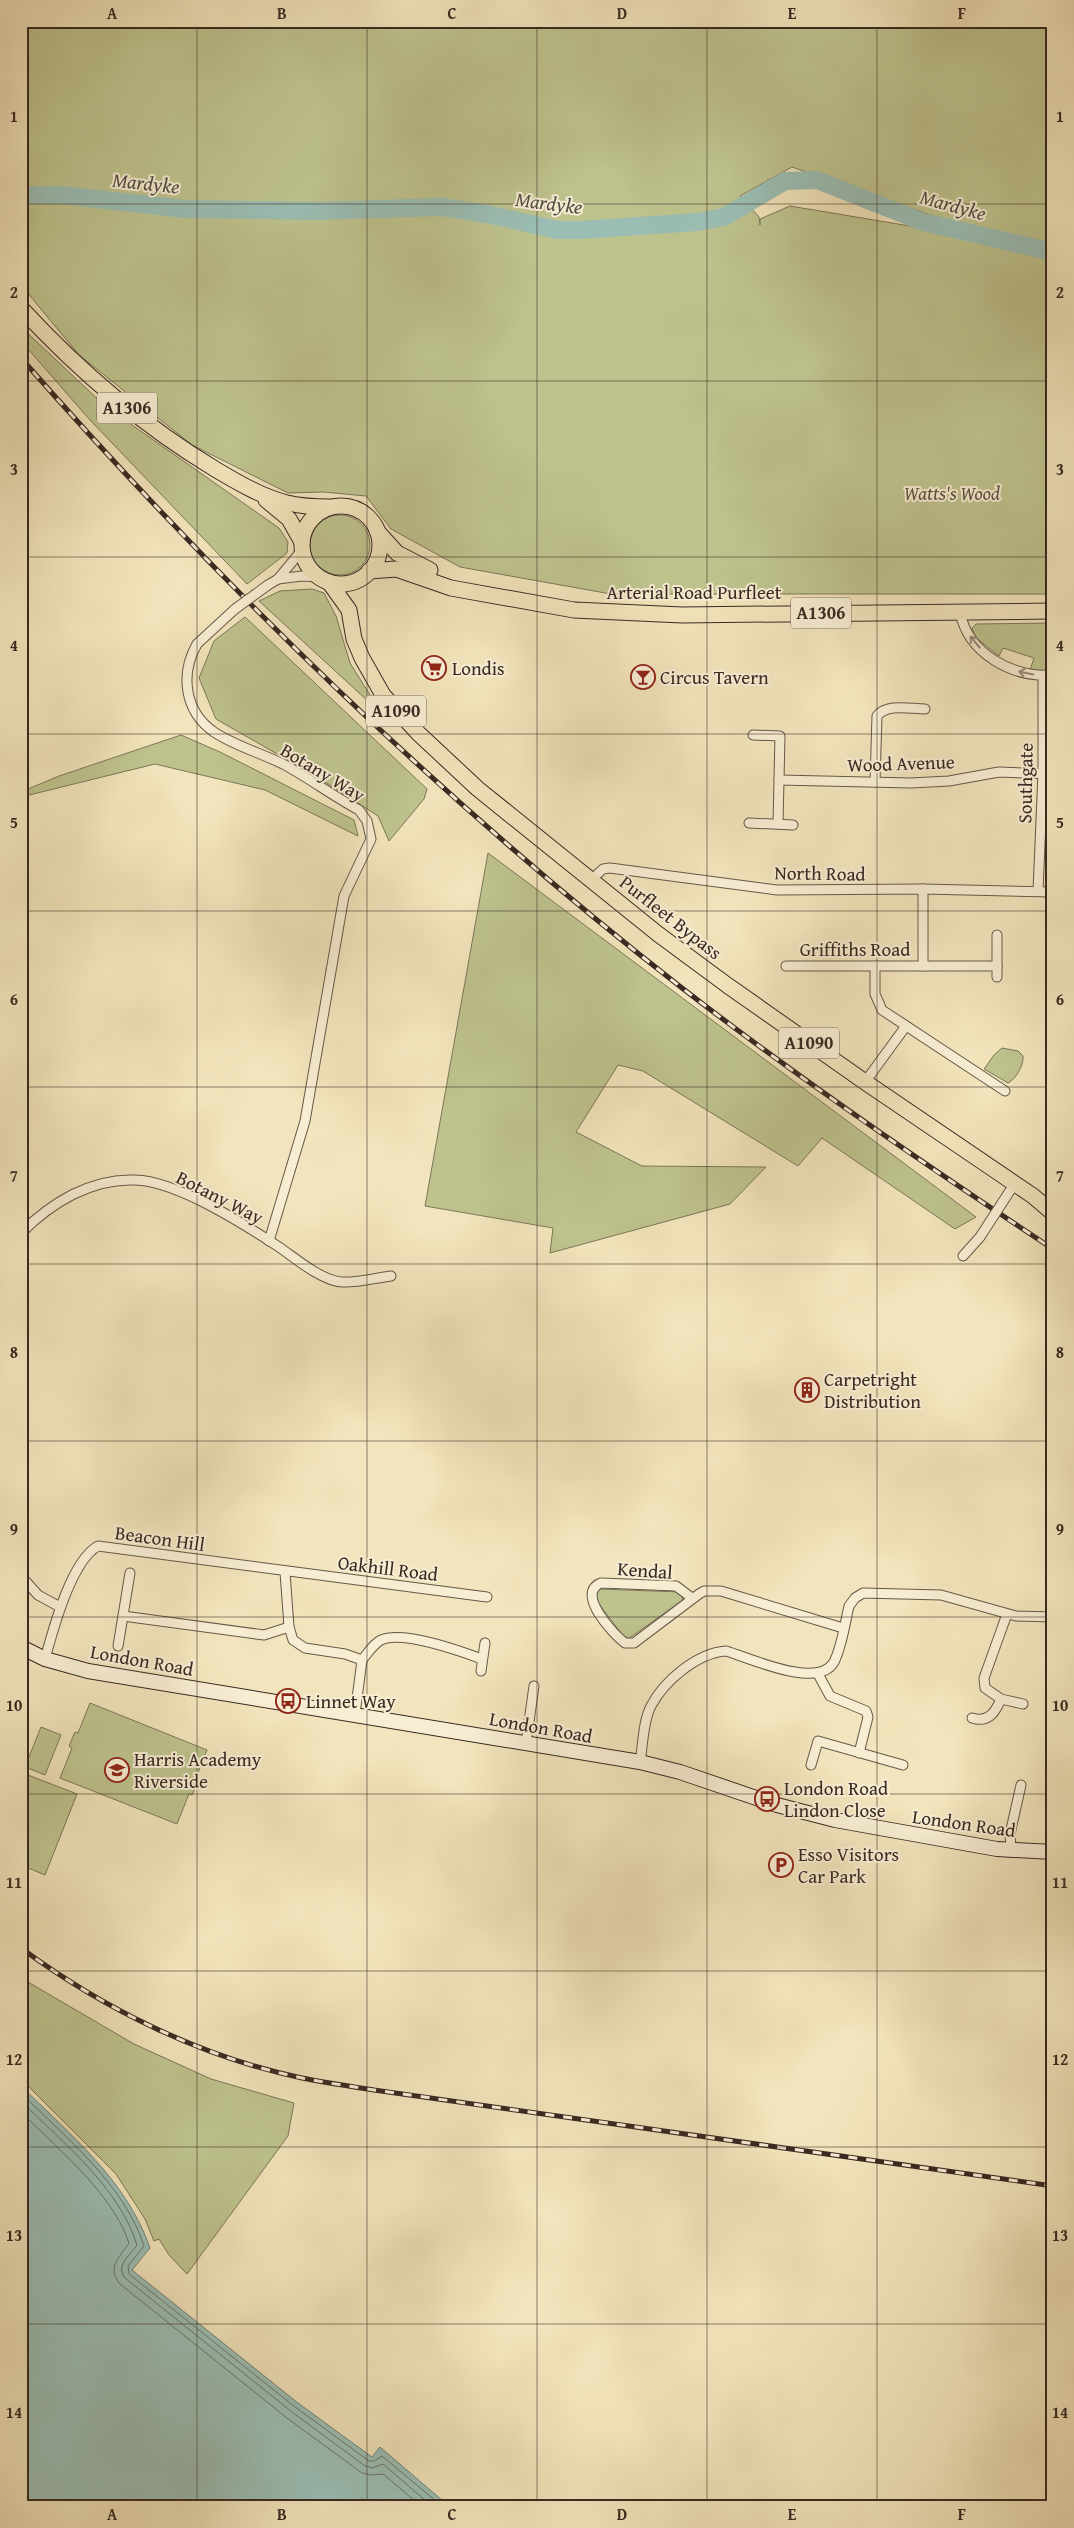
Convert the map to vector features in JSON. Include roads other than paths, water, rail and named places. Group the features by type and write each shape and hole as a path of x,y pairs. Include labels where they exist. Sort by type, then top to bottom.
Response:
{"main road":[{"name":"A1306","path":"21,308 86,376 168,439 248,487 289,519 302,546"},
{"name":"A1306","path":"248,487 286,502 329,507"},
{"path":"349,610 379,551 376,530 371,520 352,507 329,507 313,517 303,533 302,546 308,565 324,579 341,584 366,574"},
{"name":"Arterial Road Purfleet","path":"376,530 388,545 412,563 486,594"},
{"name":"Arterial Road Purfleet","path":"366,574 396,569 451,588 530,604 574,610 654,614 1053,611"},
{"name":"Purfleet Bypass","path":"324,579 349,610 354,640 383,695 399,714 478,788 658,934 865,1082 1015,1183 1053,1212"},
{"name":"Purfleet Bypass","path":"1033,1196 1053,1202"}],"street":[{"name":"Botany Way","path":"269,1241 304,1127 344,896 371,839 367,821 359,810 284,765 214,732 194,710 188,699 186,684 189,662 197,644 235,609 278,579 302,546"},
{"name":"Botany Way","path":"278,579 302,576 324,579"},
{"path":"960,612 967,633 989,657 1021,673 1043,676 1053,675"},
{"name":"Southgate","path":"1038,890 1043,773 1043,676"},
{"path":"875,782 877,716 881,711 891,708 925,709"},
{"path":"753,735 780,736 778,824"},
{"name":"Wood Avenue","path":"779,780 949,781 999,772 1053,774"},
{"path":"749,823 793,825"},
{"name":"North Road","path":"592,879 603,869 610,868 777,890 923,889 1038,890 1053,892"},
{"name":"Griffiths Road","path":"923,889 923,966"},
{"path":"997,935 997,977"},
{"name":"Griffiths Road","path":"786,966 997,966"},
{"path":"875,966 875,994 882,1010 1005,1091"},
{"path":"865,1082 906,1026"},
{"name":"Botany Way","path":"21,1233 35,1219 78,1190 109,1181 136,1180 159,1184 193,1197 269,1241 317,1273 341,1282 391,1276"},
{"path":"963,1256 980,1237 1015,1183"},
{"name":"Beacon Hill","path":"45,1659 60,1607 88,1551 98,1546 285,1572"},
{"path":"285,1572 288,1627 293,1640 305,1648 345,1654 362,1660"},
{"name":"Oakhill Road","path":"285,1572 487,1597"},
{"path":"118,1646 130,1573"},
{"path":"21,1576 38,1596 60,1607"},
{"name":"Kendal","path":"692,1598 676,1586 596,1585 591,1594 592,1602 620,1639 630,1644 641,1638 692,1598 704,1591 721,1591 843,1628"},
{"path":"640,1762 650,1707 667,1685 706,1656 715,1652 726,1651 789,1671 809,1675 818,1674 834,1662 849,1606 855,1598 863,1593 948,1596 1016,1616 1053,1617"},
{"path":"1007,1614 998,1644 991,1655 984,1678 985,1688 1001,1699 1023,1704"},
{"path":"123,1616 264,1635 288,1627"},
{"path":"355,1714 362,1660 375,1644 383,1639 399,1638 435,1643 482,1659"},
{"path":"481,1672 485,1643"},
{"name":"London Road","path":"21,1647 45,1659 88,1671 640,1762 680,1772 799,1812 924,1837 1011,1850 1053,1852"},
{"path":"818,1674 830,1696 866,1712 868,1717 859,1753"},
{"path":"526,1743 534,1686"},
{"path":"972,1718 981,1720 988,1718 994,1714 1001,1699"},
{"path":"811,1765 818,1741 903,1765"},
{"path":"1011,1850 1010,1834 1021,1785"}],"water":[{"path":"21,2086 95,2160 127,2201 140,2224 150,2248 132,2270 298,2403 372,2457 380,2447 450,2507 21,2507"}],"waterway":[{"name":"Mardyke","path":"21,195 61,195 184,209 317,211 442,207 487,214 557,230 580,230 698,222 724,217 785,181 817,180 923,222 1053,252"}],"railway":[{"path":"21,358 175,527 255,609 420,767 506,843 593,917 772,1056 865,1122 1053,1249"},
{"path":"21,1948 86,1991 155,2028 227,2057 264,2069 302,2078 374,2090 1053,2186"}],"place":[{"name":"Londis","path":"434,668"},
{"name":"Circus Tavern","path":"643,677"},
{"name":"Carpetright Distribution","path":"807,1390"},
{"name":"Linnet Way","path":"288,1701"},
{"name":"Harris Academy Riverside","path":"117,1770"},
{"name":"London Road Lindon Close","path":"767,1799"},
{"name":"Esso Visitors Car Park","path":"781,1865"}],"park label":[{"name":"Watts's Wood","path":"952,493"}]}
